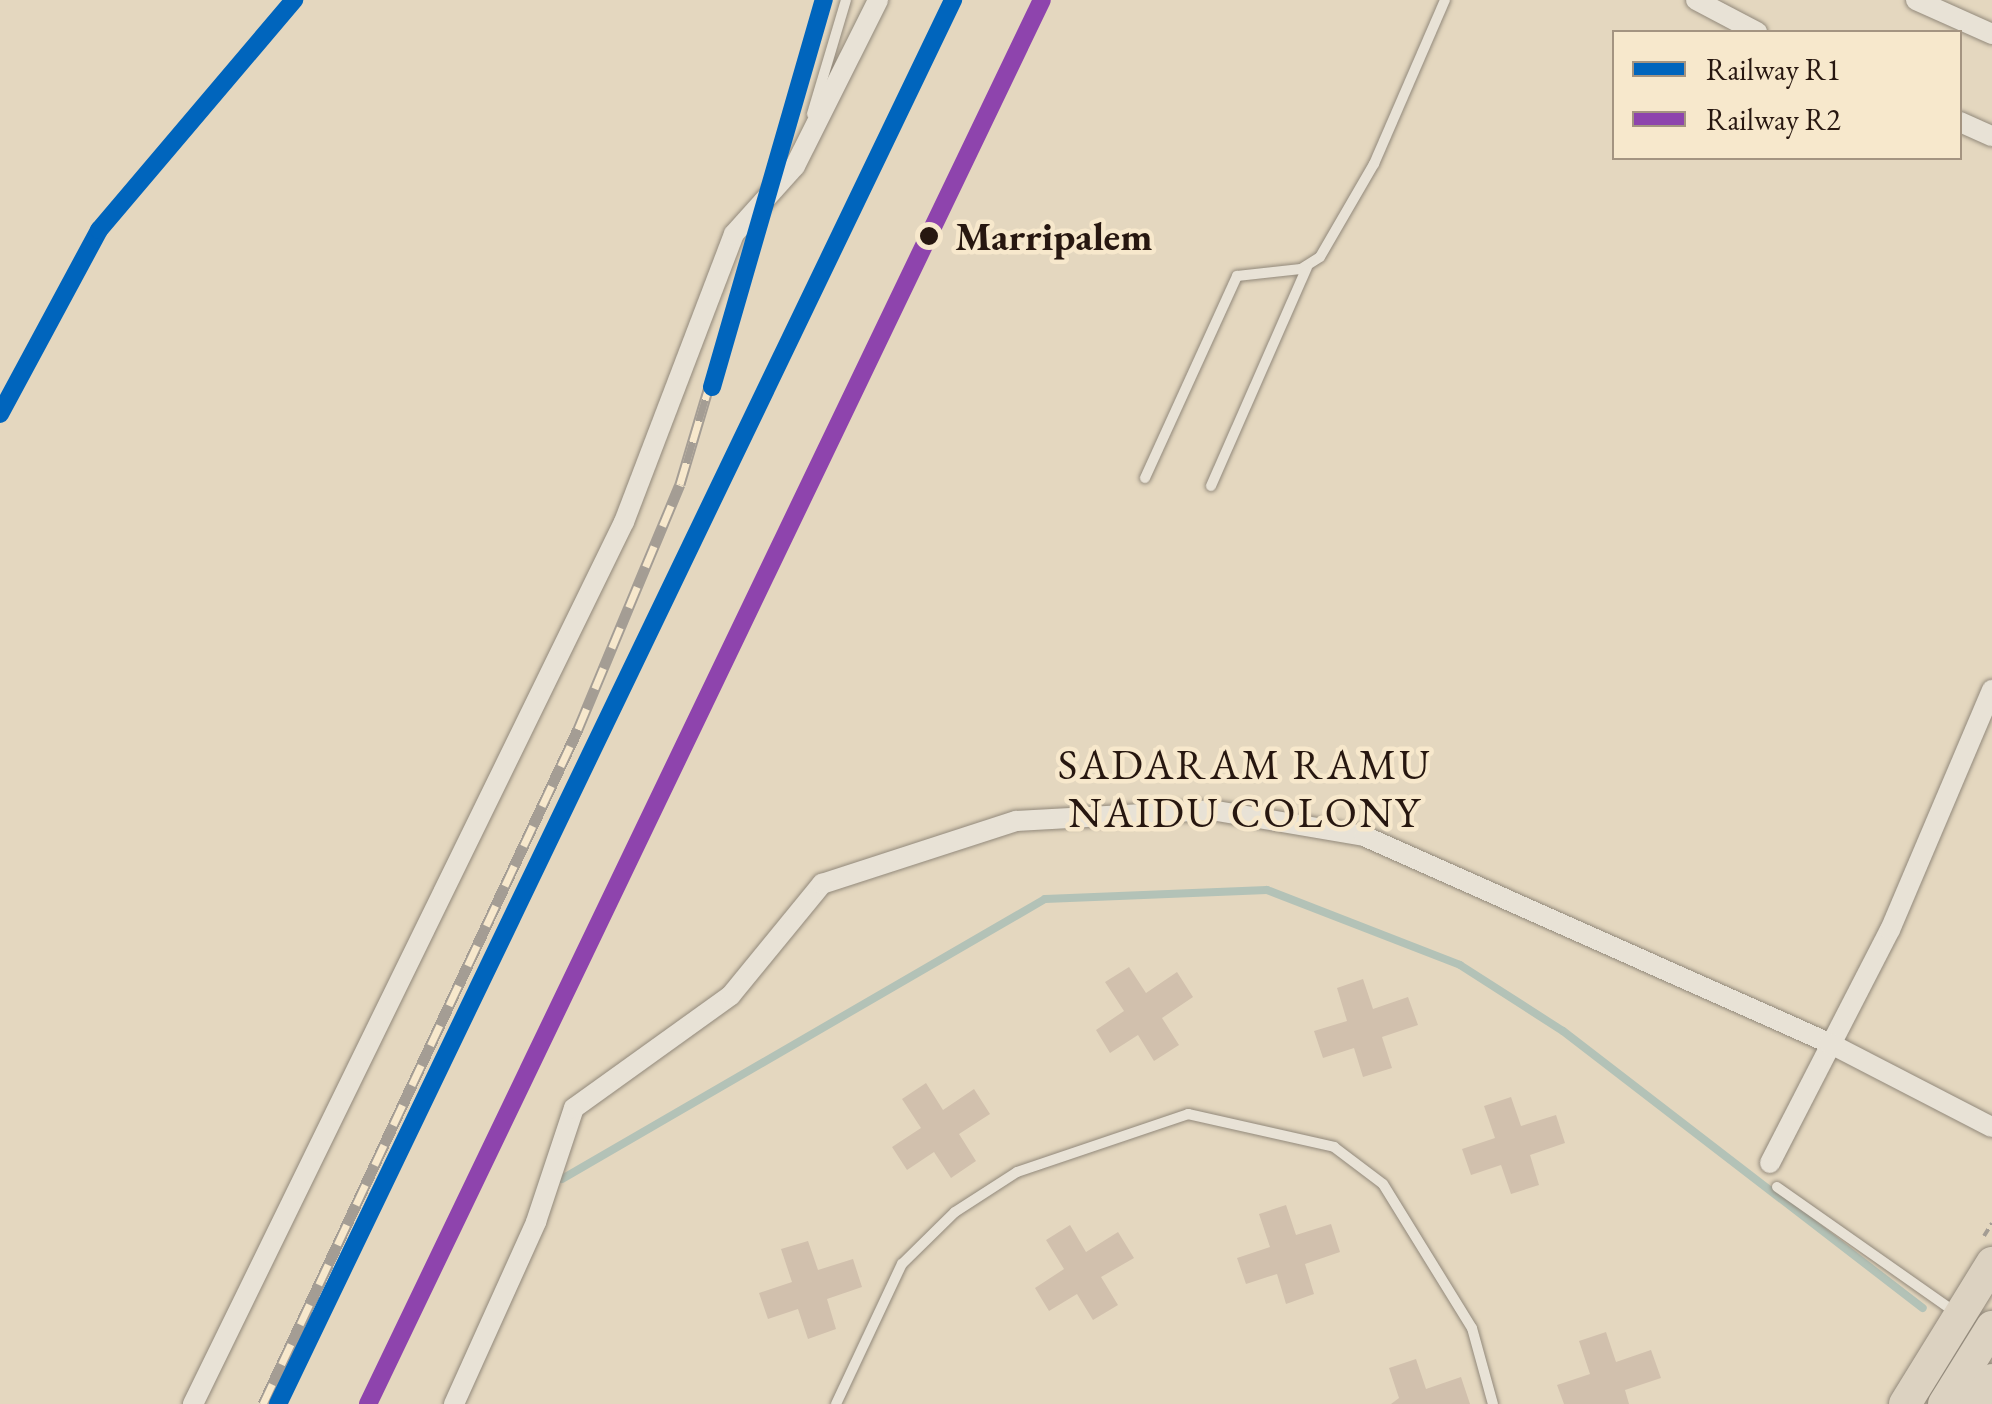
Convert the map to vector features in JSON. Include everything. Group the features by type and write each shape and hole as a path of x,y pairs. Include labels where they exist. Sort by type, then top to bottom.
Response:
{"main road":[{"path":"1905,1404 1992,1263"},
{"path":"1944,1404 1992,1327"},
{"path":"1976,1404 1992,1380"}],"street":[{"path":"193,1404 624,522 734,234 795,166 878,0"},
{"path":"1696,0 1731,8 1755,30"},
{"path":"1929,2 1992,34"},
{"path":"1962,123 1992,136"},
{"path":"1770,1163 1890,930 1992,690"},
{"path":"454,1404 536,1222 574,1108 731,995 822,884 1016,820 1212,810 1364,836 1829,1042 1992,1127"}],"lane":[{"path":"795,166 846,0"},
{"path":"1211,486 1308,266 1374,164 1444,0"},
{"path":"1145,478 1237,276 1308,266"},
{"path":"836,1404 902,1264 955,1212 1016,1172 1188,1114 1334,1147 1383,1184 1472,1328 1493,1404"},
{"path":"1777,1187 1960,1316"}],"building":[{"path":"1129,967 1146,993 1177,972 1193,997 1162,1018 1179,1045 1154,1061 1138,1035 1110,1053 1096,1030 1124,1011 1105,982"},
{"path":"1363,979 1373,1009 1408,997 1418,1025 1382,1037 1392,1068 1363,1077 1354,1048 1323,1058 1314,1031 1347,1021 1337,988"},
{"path":"926,1083 943,1110 974,1089 990,1114 959,1134 976,1161 951,1178 934,1152 907,1170 892,1147 921,1128 902,1099"},
{"path":"1511,1097 1521,1126 1556,1115 1565,1143 1530,1155 1539,1185 1511,1194 1501,1165 1471,1175 1462,1149 1495,1138 1484,1106"},
{"path":"1286,1205 1296,1235 1331,1224 1340,1252 1305,1264 1314,1294 1286,1304 1277,1274 1246,1284 1237,1258 1270,1247 1259,1214"},
{"path":"1070,1225 1086,1252 1118,1232 1134,1258 1101,1277 1118,1305 1093,1320 1077,1294 1049,1311 1035,1288 1064,1269 1046,1240"},
{"path":"808,1241 818,1270 853,1259 862,1287 827,1299 836,1329 808,1339 798,1309 768,1319 759,1293 792,1282 781,1249"},
{"path":"1606,1332 1616,1362 1651,1350 1661,1378 1625,1390 1629,1404 1564,1404 1557,1385 1590,1374 1579,1341"},
{"path":"1416,1359 1426,1389 1461,1377 1470,1404 1391,1404 1399,1398 1389,1368"}],"waterway":[{"path":"562,1179 1045,899 1267,890 1460,965 1563,1031 1923,1308"}],"railway":[{"path":"0,414 99,230 294,0"},
{"path":"263,1404 578,729 680,484 824,0"}],"rail line":[{"name":"R1","path":"0,414 99,230 294,0"},
{"name":"R1","path":"712,387 824,0"},
{"name":"R1","path":"278,1404 953,0"},
{"name":"R2","path":"368,1404 1042,0"}],"place":[{"name":"Marripalem","path":"929,236"}],"district":[{"name":"SADARAM RAMU NAIDU COLONY","path":"1245,789"}]}
